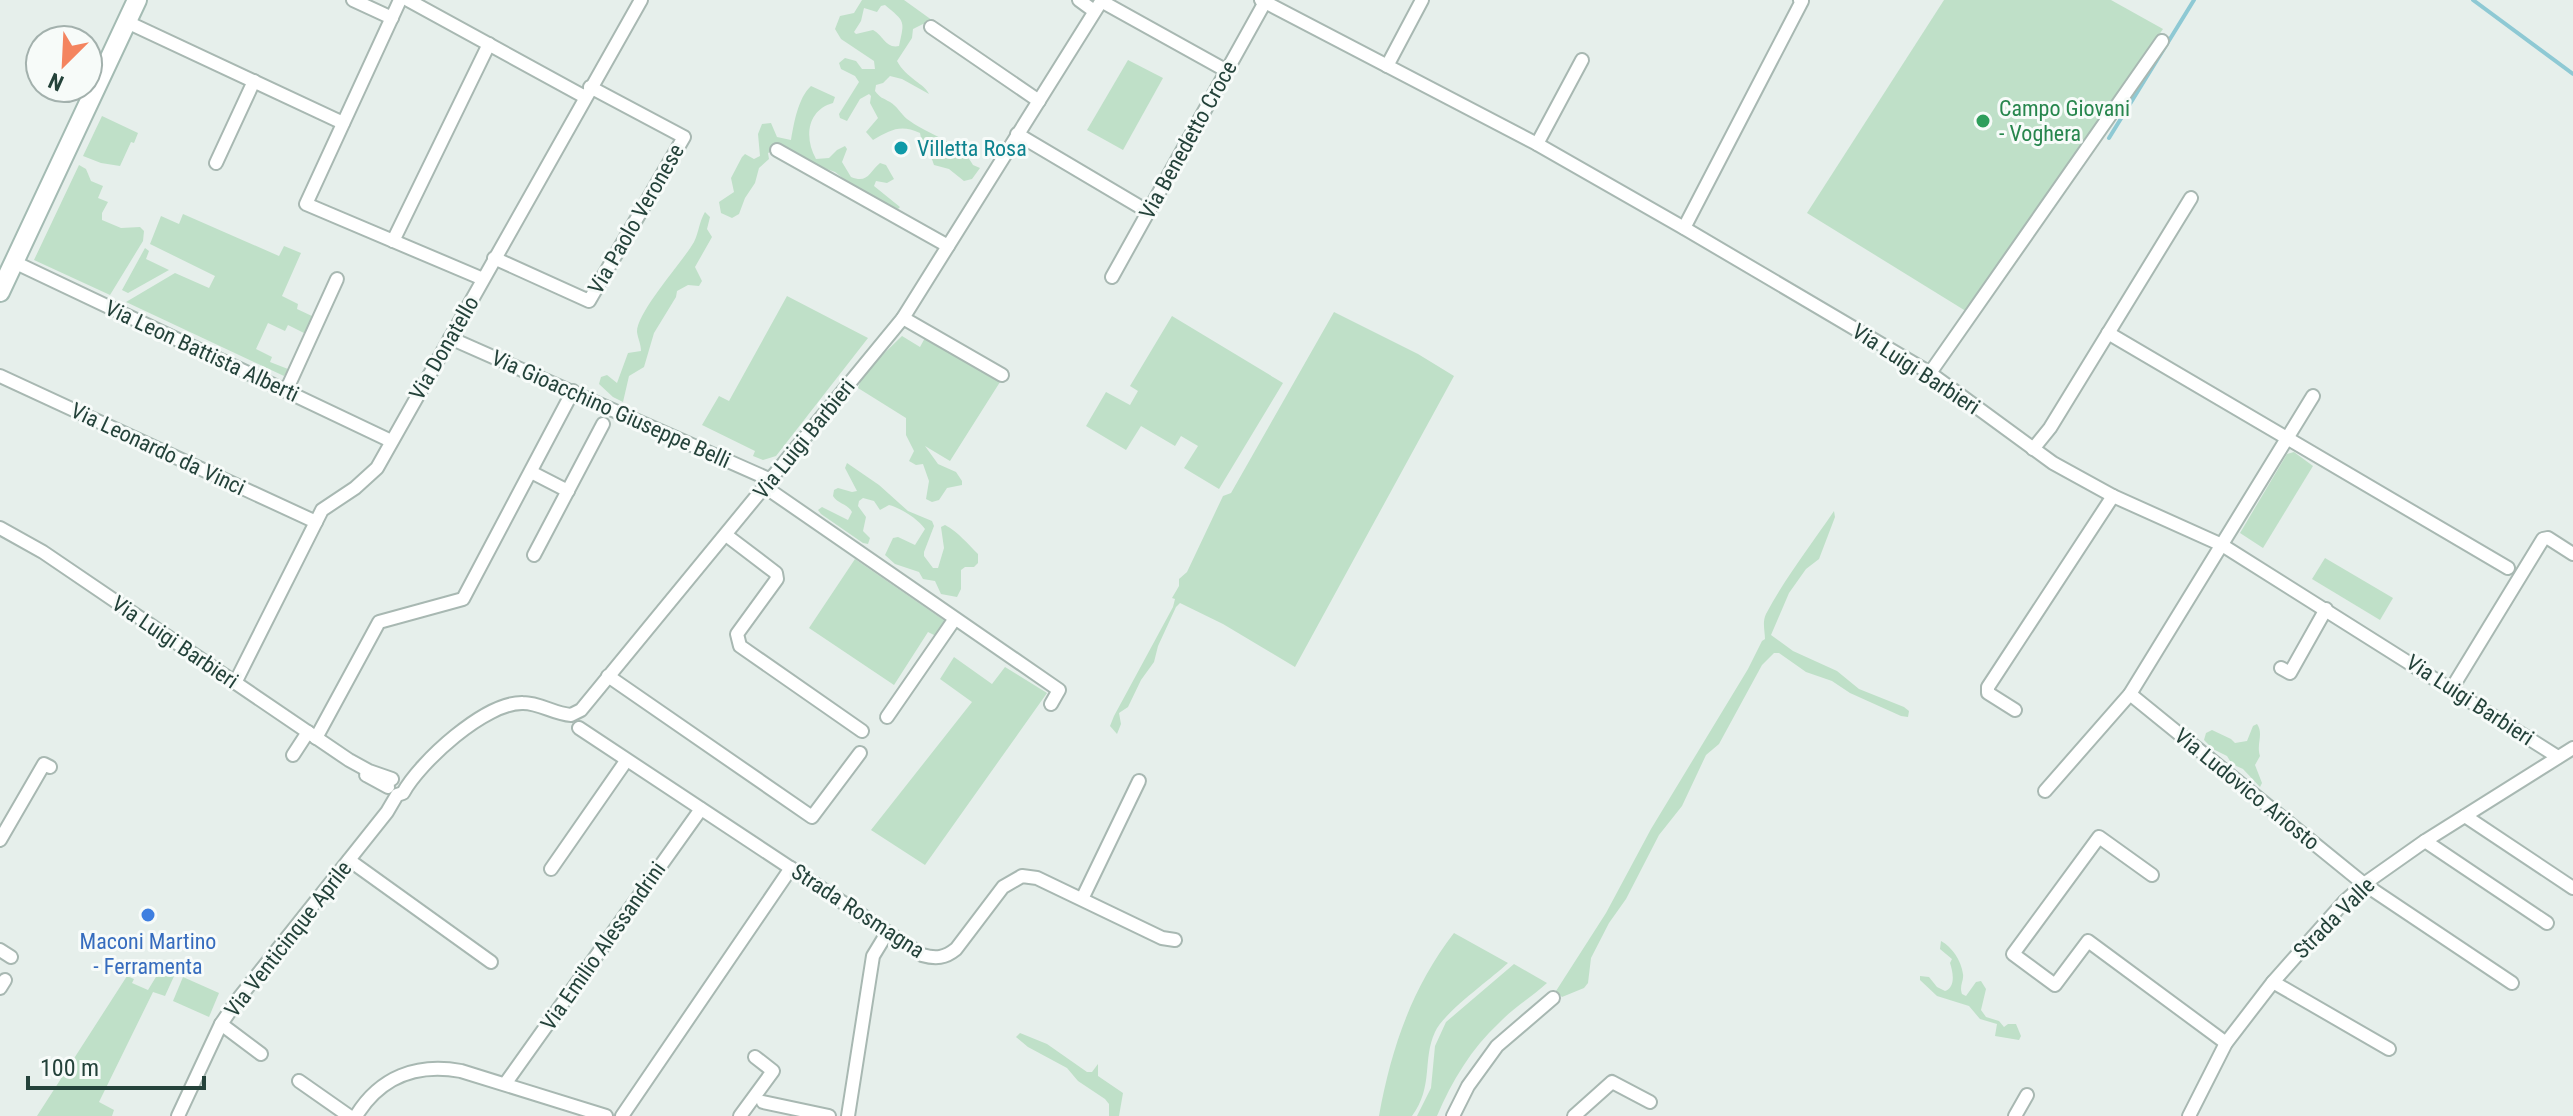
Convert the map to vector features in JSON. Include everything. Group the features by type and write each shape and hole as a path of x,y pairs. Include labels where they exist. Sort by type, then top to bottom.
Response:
{"main road":[{"path":"0,292 137,0"}],"street":[{"path":"353,0 392,18"},
{"path":"400,0 306,204 483,279"},
{"path":"408,0 588,92"},
{"name":"Via Donatello","path":"235,683 322,510 355,488 377,468 641,0"},
{"path":"1079,0 1099,4 1227,71"},
{"path":"1387,66 1422,0"},
{"path":"1684,228 1800,0"},
{"name":"Via Luigi Barbieri","path":"1263,1 1537,144 1684,228 1930,373 2033,449 2113,496 2222,545 2558,757"},
{"name":"Via Benedetto Croce","path":"1112,277 1263,1"},
{"name":"Via Luigi Barbieri","path":"581,710 903,318 1099,4"},
{"path":"127,22 343,123"},
{"path":"931,27 1039,101"},
{"path":"1930,373 2162,41"},
{"path":"393,241 489,44"},
{"path":"1537,144 1582,60"},
{"path":"216,163 254,81"},
{"name":"Via Paolo Veronese","path":"494,258 589,301 684,137 588,92"},
{"path":"1017,134 1147,211"},
{"path":"777,150 948,246"},
{"path":"2033,449 2050,428 2191,198"},
{"name":"Via Leon Battista Alberti","path":"14,262 391,441"},
{"path":"286,391 337,279"},
{"path":"903,318 1002,375"},
{"path":"2108,333 2508,568"},
{"name":"Via Gioacchino Giuseppe Belli","path":"450,338 573,391 768,484 954,620 1059,690 1051,704"},
{"name":"Via Leonardo da Vinci","path":"0,376 316,522"},
{"path":"293,755 312,735 379,622 463,599 573,391"},
{"path":"2045,791 2130,694 2313,396"},
{"path":"534,555 603,424"},
{"path":"528,476 568,491"},
{"path":"2015,710 1988,693 1988,687 2113,496"},
{"name":"Via Luigi Barbieri","path":"0,528 43,552 349,760 360,771 396,786"},
{"path":"726,535 776,573 777,579 737,634 740,646 862,731"},
{"path":"2452,688 2543,539 2548,538 2573,554"},
{"path":"2281,668 2290,673 2326,609"},
{"path":"887,717 954,620"},
{"path":"608,676 812,817 860,753"},
{"name":"Via Ludovico Ariosto","path":"2130,694 2364,884 2512,983"},
{"path":"396,786 475,722 499,707 523,703 560,715 571,715 581,710"},
{"path":"579,728 581,710"},
{"name":"Strada Rosmagna","path":"560,715 922,955 941,958 956,949 1003,887 1022,876 1037,878 1162,938 1175,940"},
{"name":"Strada Valle","path":"2189,1116 2226,1043 2273,982 2364,884 2425,841 2573,748"},
{"path":"551,869 626,761"},
{"path":"0,840 44,764 50,767"},
{"path":"1082,899 1139,781"},
{"name":"Via Venticinque Aprile","path":"178,1116 221,1024 387,812 396,786"},
{"name":"Via Emilio Alessandrini","path":"505,1084 701,809"},
{"path":"2465,816 2573,888"},
{"path":"2152,875 2099,837 2013,954 2055,985 2088,941 2226,1043"},
{"path":"2425,841 2547,923"},
{"path":"349,860 491,962"},
{"path":"622,1116 791,868"},
{"path":"848,1116 873,956 887,933"},
{"path":"2273,982 2389,1049"},
{"path":"1453,1116 1468,1086 1497,1046 1553,998"},
{"path":"221,1024 261,1054"},
{"path":"740,1116 773,1071 755,1057"},
{"path":"356,1116 374,1093 399,1075 444,1067 606,1116"},
{"path":"299,1081 349,1116"},
{"path":"1574,1116 1612,1082 1650,1102"},
{"path":"2015,1116 2027,1095"},
{"path":"763,1102 829,1116"}],"green space":[{"path":"862,0 904,0 936,23 936,26 923,24 913,29 912,38 897,61 929,94 890,76 876,85 875,91 907,119 961,151 973,165 980,168 972,179 964,181 949,169 934,165 929,151 923,148 920,133 896,129 873,140 866,132 878,118 869,94 860,99 847,121 840,118 839,114 859,82 855,76 841,69 839,63 845,58 856,61 862,69 875,69 874,61 841,39 835,29 840,16 854,13","holes":["885,5 902,22 899,46 888,44 873,30 854,32 864,8 877,12"]},
{"name":"Campo Giovani - Voghera","path":"1944,0 2111,0 2163,29 1969,313 1807,213"},
{"path":"1128,60 1163,78 1123,150 1087,130"},
{"path":"811,86 835,97 833,103 818,112 810,126 810,142 816,159 829,158 845,146 847,149 842,162 851,177 857,179 868,176 880,163 886,165 894,179 887,183 876,181 874,186 900,207 898,209 859,191 835,172 810,163 777,144 768,153 769,159 759,168 739,214 732,218 721,213 719,202 734,192 731,178 742,157 745,154 754,159 760,156 758,134 762,124 771,123 777,137 791,140 800,104"},
{"path":"102,116 138,133 120,166 83,156"},
{"path":"79,165 86,169 91,181 103,186 98,198 108,202 102,220 121,228 140,227 144,231 143,241 110,295 34,260"},
{"path":"705,212 710,217 707,229 712,237 695,267 702,281 699,286 688,285 677,291 654,333 644,367 629,376 623,402 599,384 601,377 607,375 617,383 628,353 641,351 637,332 644,312 694,242"},
{"path":"183,214 279,256 284,246 301,253 282,296 298,304 297,309 314,317 306,334 288,325 285,331 268,323 256,349 272,357 270,362 288,369 284,376 126,302 175,273 209,288 215,276 150,244 161,216 179,224"},
{"path":"145,248 149,251 146,259 169,270 128,293 122,290"},
{"path":"787,296 868,338 776,456 763,460 753,456 755,451 702,425 719,396 729,401"},
{"path":"1334,312 1418,354 1454,376 1295,667 1223,624 1180,603 1158,646 1154,662 1128,707 1119,713 1121,724 1117,734 1110,726 1114,716 1173,607 1175,599 1172,598 1179,586 1179,579 1187,572 1223,496 1231,493"},
{"path":"1172,316 1283,383 1219,489 1184,468 1198,446 1181,436 1175,446 1141,426 1126,450 1086,426 1106,392 1130,405 1138,391 1130,386"},
{"path":"902,336 920,347 926,336 1000,382 950,461 925,446 938,464 956,472 962,481 962,485 947,488 939,500 932,502 926,499 929,481 923,464 916,465 909,461 914,451 906,435 906,418 858,388 863,374"},
{"path":"2294,452 2313,466 2263,548 2240,533 2287,454"},
{"path":"847,463 879,485 908,511 932,521 934,526 924,556 933,568 938,568 944,548 941,527 945,525 978,554 978,563 974,567 961,570 961,589 957,597 941,594 935,581 923,579 919,572 895,564 885,555 893,538 898,537 915,545 925,529 904,511 889,505 880,510 874,501 863,498 859,501 858,506 866,517 863,531 870,538 868,544 821,514 818,510 822,507 848,520 852,512 833,496 838,488 857,491 845,468"},
{"path":"1834,511 1835,517 1819,559 1806,569 1789,593 1771,635 1793,651 1837,671 1859,689 1904,707 1909,711 1908,717 1806,672 1779,653 1774,653 1762,665 1719,744 1706,755 1682,806 1659,835 1626,899 1609,923 1591,958 1588,983 1584,988 1562,997 1556,991 1606,913 1651,829 1765,639 1765,617 1773,601"},
{"path":"2325,558 2393,598 2380,620 2312,579"},
{"path":"855,559 945,621 936,636 928,632 894,685 809,628"},
{"path":"954,657 992,684 1005,667 1047,693 925,865 871,830 972,702 940,679"},
{"path":"2257,724 2260,756 2255,765 2262,783 2260,787 2243,769 2232,764 2227,756 2204,740 2206,733 2212,730 2235,743 2247,741 2253,726"},
{"path":"1454,933 1508,963 1440,1024 1431,1042 1423,1094 1412,1116 1379,1116 1405,1020 1426,975"},
{"path":"1941,941 1952,950 1960,964 1962,994 1966,996 1976,982 1981,981 1986,989 1981,1010 1986,1017 1999,1021 2004,1027 2016,1024 2021,1036 2019,1040 1995,1036 1997,1024 1980,1019 1969,1006 1937,996 1920,980 1920,976 1929,977 1945,991 1951,986 1952,959 1940,949"},
{"path":"1514,964 1547,983 1504,1018 1480,1044 1456,1078 1437,1116 1417,1116 1431,1088 1435,1046 1446,1022"},
{"path":"162,967 175,974 165,996 153,992 99,1102 114,1110 112,1116 37,1116 127,976 134,979 132,983 148,990"},
{"path":"183,977 219,993 209,1017 173,1001"},
{"path":"1020,1033 1047,1044 1087,1072 1092,1072 1098,1064 1098,1076 1123,1093 1119,1116 1109,1116 1109,1104 1105,1099 1078,1081 1067,1068 1028,1047 1016,1037"}],"waterway":[{"path":"2109,138 2194,0"},
{"path":"2473,0 2573,74"}],"place":[{"name":"Campo Giovani - Voghera","path":"1983,121"},
{"name":"Villetta Rosa","path":"901,148"},
{"name":"Maconi Martino - Ferramenta","path":"148,915"}]}
